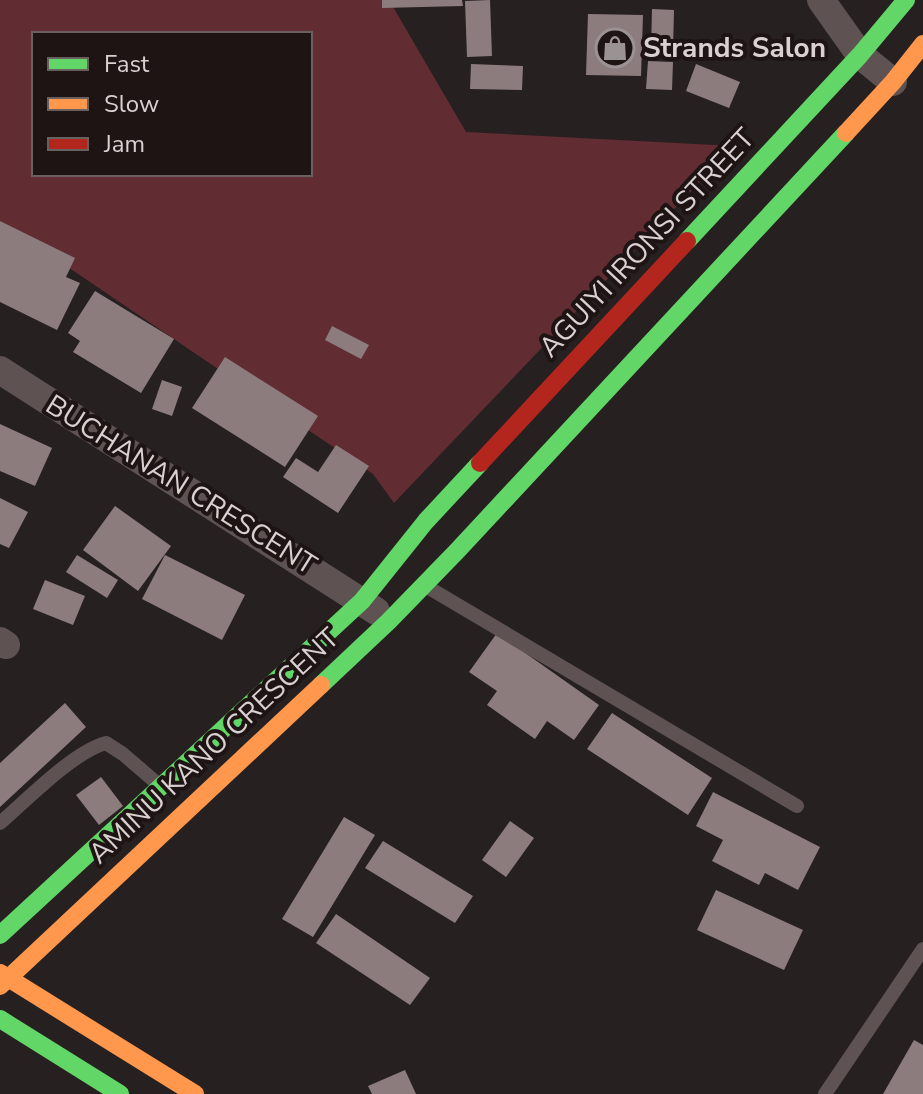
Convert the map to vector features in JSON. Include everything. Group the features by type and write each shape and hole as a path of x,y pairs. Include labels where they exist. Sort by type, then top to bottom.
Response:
{"main road":[{"name":"AGUIYI IRONSI STREET","path":"426,521 860,55 906,0"},
{"path":"893,82 923,44"},
{"name":"AMINU KANO CRESCENT","path":"195,1094 2,979 389,621 893,82"},
{"name":"AMINU KANO CRESCENT","path":"0,935 163,788 362,601 426,521"},
{"path":"0,1019 120,1094"}],"street":[{"path":"821,0 860,55 893,82"},
{"name":"BUCHANAN CRESCENT","path":"0,370 389,621"}],"lane":[{"path":"424,585 797,806"},
{"path":"0,823 73,762 94,747 106,743 163,788"},
{"path":"825,1094 923,949"}],"shaded area":[{"path":"0,0 389,0 466,132 734,146 394,503 373,474 0,221"}],"building":[{"path":"382,0 462,0 463,6 382,8"},
{"path":"490,0 492,56 467,57 465,1"},
{"path":"652,9 674,10 673,51 651,50"},
{"path":"588,14 643,15 641,76 586,75"},
{"path":"648,61 673,62 672,90 646,89"},
{"path":"471,64 523,66 522,90 470,89"},
{"path":"696,64 740,82 729,108 686,91"},
{"path":"0,221 75,258 66,277 80,283 57,330 0,302"},
{"path":"95,291 174,339 141,393 73,352 80,341 68,333"},
{"path":"332,326 369,345 361,359 325,340"},
{"path":"225,357 318,416 285,467 192,408"},
{"path":"162,380 182,387 172,416 152,409"},
{"path":"0,424 52,448 35,486 0,471"},
{"path":"336,445 369,466 338,513 283,477 296,458 318,472"},
{"path":"0,498 28,512 9,548 0,544"},
{"path":"115,506 171,546 138,591 83,550"},
{"path":"77,555 118,580 107,598 66,572"},
{"path":"165,555 245,595 222,640 142,599"},
{"path":"45,580 85,596 73,625 33,609"},
{"path":"497,633 599,705 574,740 547,721 535,739 487,705 497,691 469,672"},
{"path":"65,703 86,727 0,807 0,763"},
{"path":"612,713 712,778 688,815 587,749"},
{"path":"101,777 123,806 99,825 76,795"},
{"path":"713,792 820,847 798,890 765,873 759,885 712,861 723,840 696,826"},
{"path":"344,817 375,835 313,937 282,919"},
{"path":"510,821 534,838 506,877 482,860"},
{"path":"383,841 473,896 455,923 365,868"},
{"path":"716,890 803,930 784,970 697,930"},
{"path":"336,914 430,978 410,1005 316,943"},
{"path":"914,1040 923,1045 923,1094 883,1094"},
{"path":"405,1070 416,1094 372,1094 368,1086"}],"traffic: fast":[{"path":"687,241 860,55 906,0"},
{"path":"321,685 457,551 846,133"},
{"path":"0,935 362,601 426,521 480,463"},
{"path":"0,1019 120,1094"}],"traffic: slow":[{"path":"846,133 923,44"},
{"path":"0,986 321,685"},
{"path":"0,973 195,1094"}],"traffic: jam":[{"path":"480,463 687,241"}],"place":[{"name":"Strands Salon","path":"615,48"}]}
